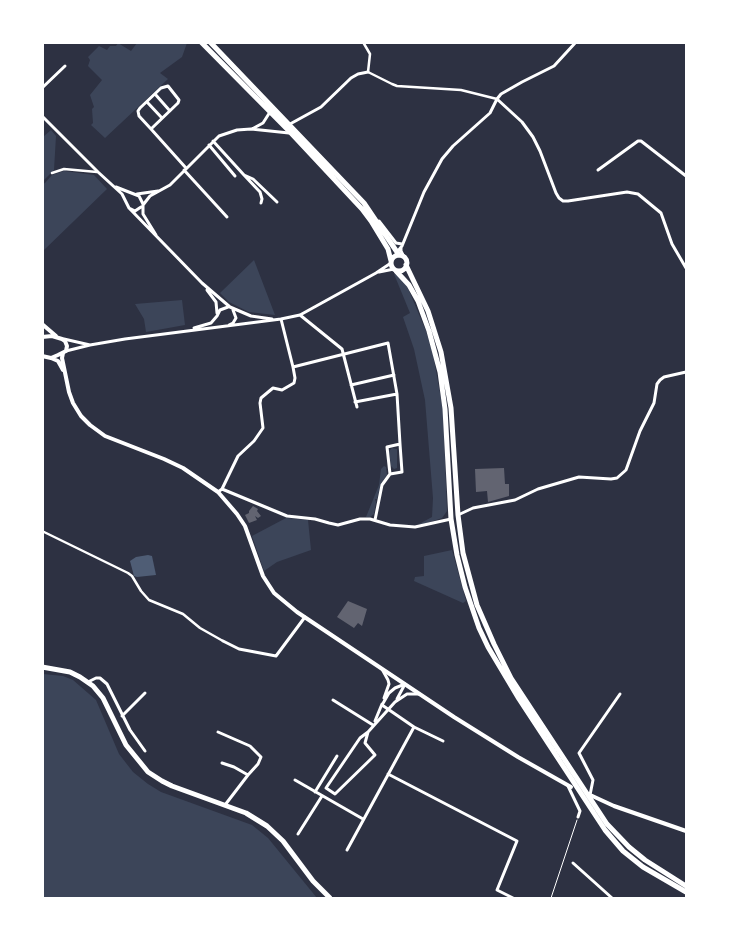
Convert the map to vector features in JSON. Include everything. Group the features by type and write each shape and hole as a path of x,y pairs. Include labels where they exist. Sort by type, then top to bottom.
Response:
{"main road":[{"path":"201,42 346,191 371,221 388,249 395,270 403,276 418,301 429,331 440,372 445,409 452,519 457,555 465,587 479,628 497,664 605,830 623,851 643,867 686,891"},
{"path":"210,42 349,185 374,214 391,244 400,254 428,311 441,352 451,408 458,515 463,553 477,605 494,644 511,678 611,828 645,860 686,886"},
{"path":"391,262 394,256 400,254"},
{"path":"395,270 402,270 406,265"},
{"path":"42,667 70,672 88,682 103,698 129,750 148,772 172,786 225,805 256,819 276,834 330,898"}],"street":[{"path":"363,42 370,54 368,72"},
{"path":"400,254 424,192 442,158 490,113 497,99 514,86 554,66 576,42"},
{"path":"42,88 65,66"},
{"path":"290,124 321,107 351,78 368,72 397,86 461,90 497,99 522,122 533,137 556,193 563,201 627,192 638,194 661,213 672,244 686,268"},
{"path":"151,129 178,103 179,100 168,86 161,88 138,111 139,116 226,217"},
{"path":"155,94 170,111"},
{"path":"147,102 162,118"},
{"path":"251,129 263,123 270,112"},
{"path":"42,116 122,194 129,208 202,283 231,308 251,316 275,320"},
{"path":"129,208 137,211 150,196 170,184 219,136 237,130 251,129 291,133"},
{"path":"213,141 260,192 261,203"},
{"path":"598,170 638,141 641,141 686,176"},
{"path":"209,145 235,176"},
{"path":"52,173 64,169 98,172"},
{"path":"244,175 253,179 277,202"},
{"path":"111,185 135,194 142,199 143,214 156,235"},
{"path":"126,202 128,197 135,194 161,190"},
{"path":"374,214 396,242 402,245"},
{"path":"400,254 402,245"},
{"path":"46,357 90,345 300,315 376,273 391,262"},
{"path":"376,273 395,270"},
{"path":"202,283 216,302 220,323 227,325 236,318 231,308"},
{"path":"188,330 211,323 221,308 231,308"},
{"path":"300,315 342,349 356,407"},
{"path":"220,490 238,456 254,441 263,428 260,403 266,393 273,388 282,390 294,383 296,378 281,319"},
{"path":"42,324 65,341 67,346 64,352 65,373 73,403 81,416 97,431 116,442 159,457 183,468 220,490 287,516 316,519 329,524 360,519 376,520 390,525 415,527 452,519"},
{"path":"42,337 52,336 90,345"},
{"path":"293,367 388,343 397,394 402,472 390,474"},
{"path":"46,357 58,361 65,373"},
{"path":"458,515 473,508 515,500 538,489 579,477 617,478 626,470 640,431 654,403 660,380 664,377 686,372"},
{"path":"351,385 394,375"},
{"path":"355,402 397,394"},
{"path":"376,520 382,485 390,474 386,447 400,442"},
{"path":"220,490 245,526 267,585 284,602 420,694 510,752 570,787 580,812 578,817"},
{"path":"42,531 128,573 149,600 183,614 200,628 239,649 276,656 305,617"},
{"path":"373,725 389,684 380,667"},
{"path":"88,682 96,678 104,680 122,716 144,751"},
{"path":"368,732 365,743 375,755 336,794 326,788 360,738 368,732 395,702 405,684"},
{"path":"382,705 395,688 405,684"},
{"path":"122,716 145,693"},
{"path":"395,702 407,694 420,694"},
{"path":"620,694 579,753 593,780 589,795 614,806 686,831"},
{"path":"333,700 373,725"},
{"path":"382,705 414,727 443,741"},
{"path":"346,850 414,727"},
{"path":"218,732 250,746 260,757 258,764 225,805"},
{"path":"315,792 336,756"},
{"path":"222,763 248,775"},
{"path":"388,774 517,841 497,890 512,898"},
{"path":"295,780 363,819"},
{"path":"298,834 322,796"},
{"path":"572,863 612,898"}],"path":[{"path":"551,898 578,817"}],"shaded area":[{"path":"118,43 131,51 137,43 187,43 182,57 160,73 168,79 105,138 91,125 93,123 92,109 94,107 90,95 102,80 88,66 90,60 88,57 99,46 107,50 110,46 116,46"},
{"path":"51,130 56,136 54,170 43,181 43,137"},
{"path":"64,171 94,175 107,189 43,251 43,184 52,175"},
{"path":"254,260 275,315 249,312 229,302 220,293"},
{"path":"394,274 399,276 407,286 426,331 433,354 443,410 447,511 442,518 421,525 419,524 432,517 433,498 425,400 414,349 403,317 410,313"},
{"path":"182,300 185,325 146,332 144,319 135,304"},
{"path":"392,448 397,449 397,468 394,469 391,466 389,451"},
{"path":"384,466 386,467 387,475 381,483 377,499 375,499 374,514 366,517 379,485 381,469"},
{"path":"286,518 308,520 311,550 277,562 264,571 252,536"},
{"path":"452,550 466,601 463,603 414,581 415,577 424,576 424,556"},
{"path":"152,556 156,575 134,576 130,561 136,557"},
{"path":"43,674 63,676 73,680 96,700 119,754 133,772 161,792 252,825 268,838 317,898 43,898"}],"building":[{"path":"504,468 505,484 509,484 509,496 488,502 487,491 476,492 475,469"},
{"path":"253,506 258,509 257,511 261,516 258,518 255,516 257,520 249,523 245,515 249,513"},
{"path":"348,601 367,609 362,626 358,623 354,628 337,617"}]}
